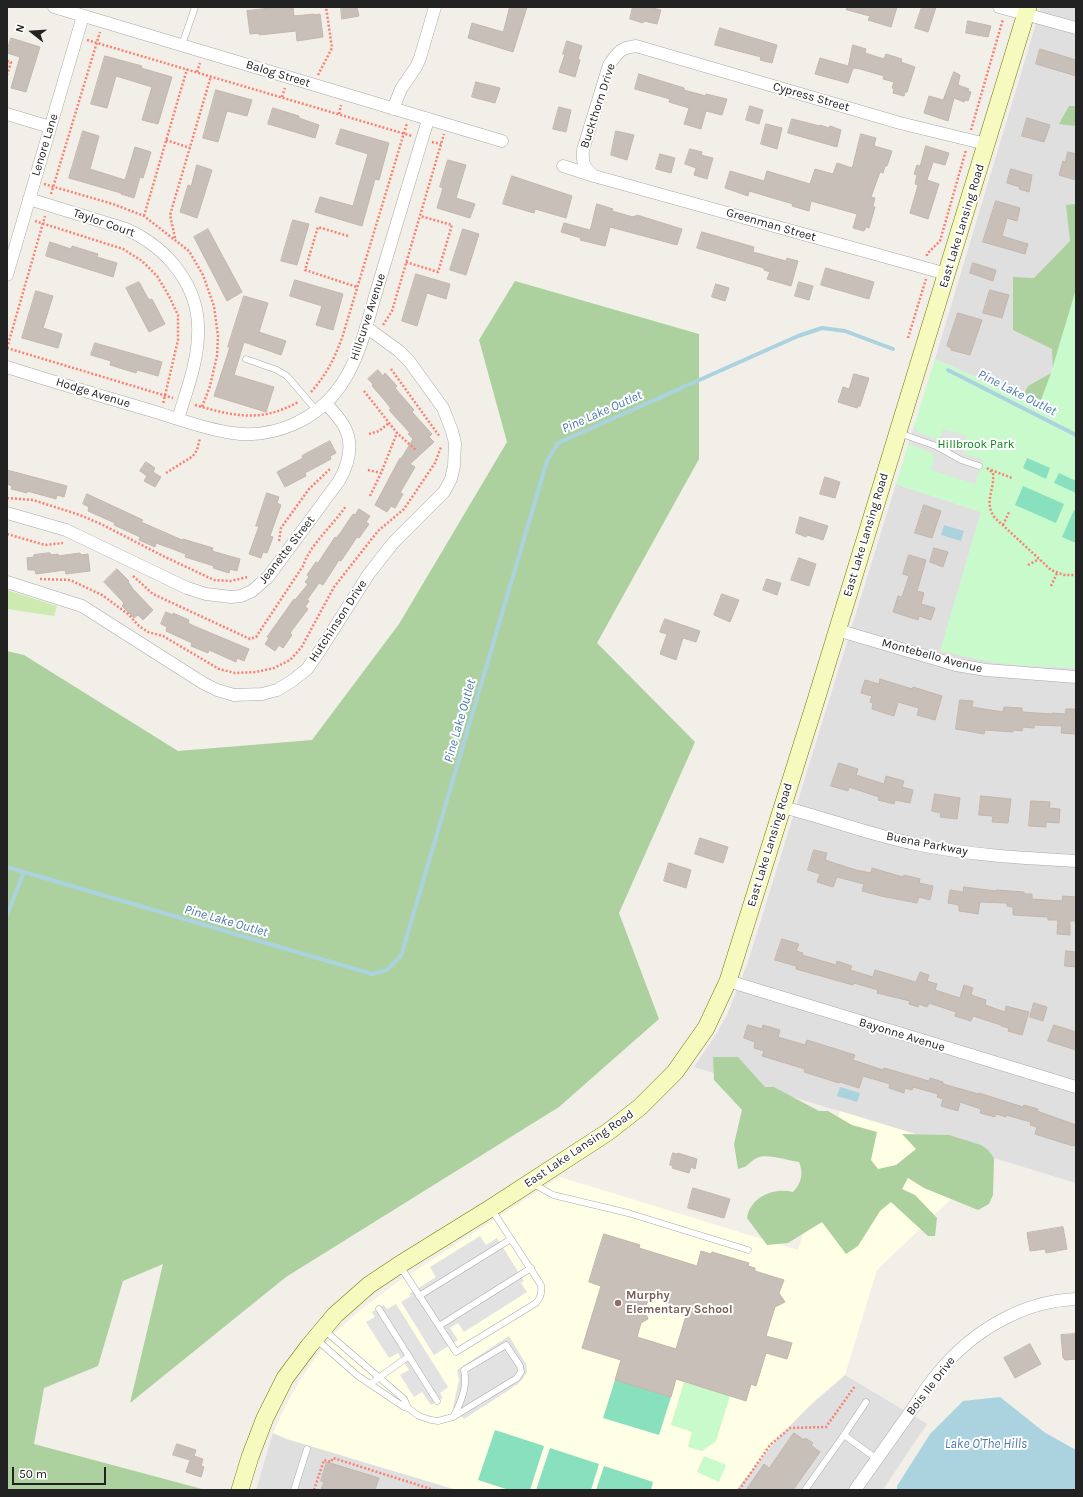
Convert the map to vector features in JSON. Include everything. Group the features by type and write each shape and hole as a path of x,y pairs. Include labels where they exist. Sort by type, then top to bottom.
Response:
{"street":[{"name":"Balog Street","path":"54,7 502,141"},
{"path":"393,109 401,89 416,67 420,58 435,7"},
{"path":"1002,8 1027,11 1076,28"},
{"name":"East Lake Lansing Road","path":"240,1490 250,1457 265,1418 285,1378 335,1315 370,1285 399,1265 491,1208 608,1132 645,1102 674,1072 706,1028 728,981 1027,11"},
{"name":"Lenore Lane","path":"7,274 77,37 89,18"},
{"name":"Cypress Street","path":"636,46 900,123 986,144"},
{"name":"Buckthorn Drive","path":"594,176 586,169 582,160 582,150 609,65 616,54 625,48 636,46"},
{"path":"7,114 50,127"},
{"name":"Hillcurve Avenue","path":"178,419 233,433 255,434 279,430 299,423 326,403 341,385 352,366 366,327 428,120"},
{"name":"Greenman Street","path":"563,166 594,176 947,274"},
{"name":"Taylor Court","path":"29,199 126,229 140,236 170,259 183,277 192,293 197,312 198,336 193,371 178,419"},
{"name":"Hutchinson Drive","path":"7,582 82,606 202,683 217,690 234,695 262,694 277,690 292,681 307,670 320,652 368,575 393,543 444,492 451,479 454,466 455,443 443,408 410,361 366,327"},
{"name":"Hodge Avenue","path":"7,367 178,419"},
{"name":"Jeanette Street","path":"7,513 66,530 196,592 231,597 241,596 252,591 268,577 339,481 347,467 349,440 345,427 326,403"},
{"name":"Montebello Avenue","path":"837,630 956,665 986,670 1076,677"},
{"name":"Buena Parkway","path":"782,807 906,842 951,851 994,856 1076,861"},
{"name":"Bayonne Avenue","path":"728,981 1076,1087"},
{"name":"Bois Ile Drive","path":"855,1490 938,1373 960,1349 982,1332 1007,1317 1027,1308 1047,1303 1076,1299"}],"lane":[{"path":"182,45 195,7"},
{"path":"246,359 277,370 287,376 317,411"},
{"path":"898,432 936,446 957,458 979,466"},
{"path":"531,1182 553,1195 628,1213 748,1250"},
{"path":"399,1265 456,1352 536,1303 542,1292 541,1285 491,1208"},
{"path":"419,1296 511,1239"},
{"path":"439,1326 531,1268"},
{"path":"380,1309 437,1401"},
{"path":"319,1334 379,1378 404,1399 408,1408"},
{"path":"319,1334 358,1376 418,1416 438,1421 453,1417 515,1380 520,1375 520,1366 506,1345 464,1370 466,1378 464,1391 460,1404 453,1417"},
{"path":"370,1384 409,1356"},
{"path":"805,1490 866,1402"},
{"path":"844,1435 877,1459"},
{"path":"294,1490 307,1450"}],"path":[{"path":"313,85 332,48 326,7"},
{"path":"908,338 926,280 927,254 940,241 1002,8"},
{"path":"89,18 100,32 42,224 7,348 166,396 241,416 268,415 288,408 306,397 323,379 334,360 410,114"},
{"path":"77,37 441,144"},
{"path":"7,61 11,62 7,75"},
{"path":"144,216 187,69"},
{"path":"175,238 170,215 211,76"},
{"path":"377,334 392,311 447,125"},
{"path":"166,140 190,148"},
{"path":"406,262 438,272 452,225 420,216"},
{"path":"24,218 123,250 142,261 157,276 178,315 178,340 161,414"},
{"path":"348,236 318,227 305,270 357,287"},
{"path":"364,391 397,433 416,450"},
{"path":"370,434 379,432 389,423"},
{"path":"166,473 192,456 197,450 203,426"},
{"path":"370,496 397,433"},
{"path":"979,466 1012,478"},
{"path":"277,545 280,539 281,528 310,489 333,467"},
{"path":"368,470 381,473"},
{"path":"990,470 993,473 993,478 989,503 995,518 1038,558 1057,573 1064,575 1076,575"},
{"path":"7,498 33,500 80,515 214,580 230,581 246,578 252,575"},
{"path":"1003,525 1009,512"},
{"path":"1028,565 1038,558"},
{"path":"1051,586 1057,573"},
{"path":"739,1490 770,1445 790,1428 826,1427 855,1386"},
{"path":"314,1490 324,1460 331,1462 333,1458 434,1490"}],"shaded area":[{"path":"1041,7 1076,7 1076,289 1050,376 1039,405 935,359"},
{"path":"914,427 919,433 937,439 941,436 943,429 967,436 963,449 964,453 983,460 975,484 931,470 934,460 932,453 908,444"},
{"path":"896,484 981,512 941,651 1017,665 1076,668 1076,1183 694,1067 717,1033 727,1015 748,962"},
{"name":"Murphy Elementary School","path":"840,1111 994,1158 877,1270 845,1375 814,1401 778,1438 736,1490 457,1490 287,1439 273,1433 300,1380 317,1355 336,1332 358,1312 396,1283 560,1177 798,1250"},
{"path":"480,1236 486,1245 497,1238 524,1281 521,1283 527,1292 464,1332 458,1323 450,1328 458,1340 434,1355 401,1302 411,1296 409,1294 436,1277 430,1267"},
{"path":"396,1304 448,1387 440,1393 443,1398 431,1405 422,1392 414,1397 400,1375 409,1370 398,1353 389,1358 366,1322 375,1317 372,1312 384,1305 387,1309"},
{"path":"509,1336 526,1364 527,1372 518,1384 464,1419 453,1407 459,1380 457,1370"},
{"path":"845,1375 927,1424 884,1488 885,1490 736,1490 756,1463 800,1415"},
{"path":"273,1433 287,1439 457,1490 256,1490"}],"green space":[{"path":"1069,106 1076,106 1076,126 1059,124"},
{"path":"1076,204 1076,443 1010,421 1028,386 1053,372 1052,349 1013,330 1013,277 1034,278 1070,241 1066,205"},
{"path":"515,281 699,334 699,459 597,643 695,742 619,913 659,1019 559,1107 286,1277 130,1403 163,1264 123,1281 98,1366 44,1388 34,1444 202,1490 7,1490 7,651 24,655 178,751 312,740 399,624 507,442 479,340"},
{"name":"Hillbrook Park","path":"1076,289 1076,668 990,662 940,651 981,512 896,484 935,359 1039,405 1050,376"},
{"path":"1027,458 1050,468 1046,479 1023,468"},
{"path":"1059,473 1076,481 1076,493 1054,483"},
{"path":"1023,486 1064,504 1056,523 1015,505"},
{"path":"1074,510 1076,511 1076,543 1062,537"},
{"path":"7,590 57,606 54,616 7,609"},
{"path":"713,1057 738,1057 765,1087 774,1087 819,1111 828,1111 852,1125 877,1132 871,1160 878,1169 896,1165 916,1149 902,1134 949,1135 981,1145 988,1150 994,1158 993,1195 989,1204 978,1210 924,1188 908,1178 902,1189 915,1195 937,1218 935,1236 928,1236 891,1202 880,1211 858,1246 846,1254 822,1222 788,1243 767,1245 747,1218 749,1211 753,1204 764,1195 778,1191 793,1192 801,1178 801,1166 799,1162 766,1156 757,1158 744,1167 738,1169 734,1144 742,1110 714,1080"},
{"path":"615,1380 671,1397 659,1435 603,1418"},
{"path":"684,1382 730,1396 716,1441 702,1451 688,1447 692,1432 671,1425"},
{"path":"495,1430 544,1446 530,1490 509,1490 478,1480"},
{"path":"550,1448 599,1464 591,1490 536,1490"},
{"path":"704,1456 726,1465 719,1482 697,1472"},
{"path":"604,1466 653,1482 651,1490 596,1490"}],"water":[{"path":"944,525 964,531 961,541 941,535"},
{"path":"840,1087 860,1093 857,1102 837,1096"},
{"name":"Lake O'The Hills","path":"1000,1397 1044,1432 1076,1450 1076,1490 897,1490 897,1486 930,1434 963,1401"}],"building":[{"path":"279,7 293,7 294,16 320,14 323,37 297,41 296,31 259,35 259,33 250,34 247,11"},
{"path":"341,7 357,7 359,16 342,19"},
{"path":"510,7 527,7 513,52 468,38 472,23 503,32"},
{"path":"633,7 649,7 661,10 657,24 644,21 643,23 630,19"},
{"path":"847,7 897,7 891,27 868,20 870,16 847,10"},
{"path":"922,7 936,7 928,32 915,28"},
{"path":"968,21 991,26 988,37 966,33"},
{"path":"720,28 777,45 772,63 760,60 761,57 715,45"},
{"path":"11,38 40,47 26,92 11,88 20,57 7,53"},
{"path":"567,41 582,46 575,77 559,72 565,54 563,54"},
{"path":"853,45 866,49 865,53 884,59 886,54 902,59 901,62 915,67 907,92 905,92 904,96 893,93 894,89 892,88 894,82 883,79 884,76 860,69 853,68 848,83 815,74 820,58 848,66"},
{"path":"1040,49 1076,60 1076,76 1036,64"},
{"path":"105,56 142,66 141,68 172,77 158,124 142,120 152,87 116,76 107,108 91,104"},
{"path":"954,72 960,75 958,85 969,89 968,91 971,92 968,101 965,100 964,102 954,98 948,121 924,113 929,96 943,100"},
{"path":"639,74 684,88 684,90 706,96 706,94 727,99 722,115 706,111 701,129 684,124 689,108 669,102 670,99 635,89"},
{"path":"476,82 500,88 495,103 472,97"},
{"path":"216,90 252,100 247,116 227,111 218,142 203,138"},
{"path":"750,106 763,110 759,124 746,120"},
{"path":"559,107 571,110 566,132 553,129"},
{"path":"273,108 299,116 299,118 319,125 315,138 268,124"},
{"path":"1027,118 1050,125 1044,142 1022,136"},
{"path":"792,119 829,128 830,126 841,130 837,147 788,133"},
{"path":"766,124 782,128 777,149 761,144"},
{"path":"341,129 389,143 379,180 375,179 362,226 315,212 320,197 353,206 368,154 336,144"},
{"path":"83,131 99,136 90,169 125,180 135,147 151,152 143,178 140,177 134,198 69,178"},
{"path":"616,131 634,135 627,160 611,155"},
{"path":"861,134 876,138 874,146 892,151 883,173 880,172 871,197 875,198 873,206 875,207 869,228 866,227 864,231 853,228 857,214 811,201 809,211 792,206 793,204 749,191 748,196 725,188 730,171 764,181 767,171 810,184 815,169 833,174 837,163 852,168"},
{"path":"926,146 949,153 945,165 933,162 927,180 939,184 928,219 910,213 918,185 915,184 917,175 914,174 917,165 920,166"},
{"path":"690,149 702,152 701,155 713,158 707,179 694,175 696,168 685,164"},
{"path":"1068,152 1076,154 1076,180 1059,175 1063,161 1065,162"},
{"path":"660,154 675,158 671,173 656,169"},
{"path":"448,160 466,165 456,198 475,204 470,218 437,208 443,188 440,187"},
{"path":"197,165 212,170 197,218 180,212 188,185 191,186"},
{"path":"1011,169 1032,175 1029,192 1019,189 1020,187 1007,183"},
{"path":"512,176 572,196 566,218 535,209 534,213 503,204"},
{"path":"996,201 1020,208 1017,221 1007,218 1002,236 1028,244 1025,254 983,242"},
{"path":"597,204 613,209 612,211 633,217 637,215 682,229 677,245 610,227 605,246 580,240 581,238 561,232 564,223 590,230"},
{"path":"293,220 309,224 297,265 281,261"},
{"path":"208,229 242,292 227,301 194,237"},
{"path":"463,229 479,234 466,275 450,270"},
{"path":"702,232 754,247 753,252 786,261 787,258 798,261 791,286 767,279 770,272 764,270 764,268 697,248"},
{"path":"50,242 71,249 72,246 98,254 97,257 117,263 113,277 46,256"},
{"path":"973,263 996,270 993,281 970,273"},
{"path":"826,268 874,282 869,299 821,285"},
{"path":"416,274 450,284 446,299 427,293 417,326 402,321"},
{"path":"295,280 343,294 333,330 316,325 322,306 290,296"},
{"path":"139,282 149,300 152,299 165,324 149,332 126,288"},
{"path":"799,282 813,286 809,300 795,296"},
{"path":"716,284 729,288 725,301 712,297"},
{"path":"990,290 1009,295 1002,318 983,313"},
{"path":"36,291 53,296 43,328 62,334 58,348 22,338"},
{"path":"244,296 268,303 259,332 286,341 281,355 244,342 234,375 274,387 266,412 214,396 230,347 228,347"},
{"path":"958,313 982,320 970,355 951,350 951,348 947,346"},
{"path":"95,343 162,362 158,376 137,370 136,373 110,365 111,361 91,355"},
{"path":"378,370 383,376 385,373 397,386 395,388 414,410 412,412 432,434 429,437 434,442 410,464 415,467 400,493 403,494 395,508 391,506 387,512 375,505 400,458 401,459 413,439 408,434 410,433 389,410 391,409 368,379"},
{"path":"854,374 869,378 860,406 857,408 838,402 843,387 849,389"},
{"path":"330,441 336,453 330,456 331,459 305,473 306,476 285,487 277,472"},
{"path":"146,462 155,468 153,472 161,477 155,487 144,481 147,476 140,471"},
{"path":"7,470 67,486 64,497 57,495 56,499 27,491 27,493 11,489 12,486 7,484"},
{"path":"825,477 840,482 835,498 820,494"},
{"path":"267,493 279,497 277,503 281,505 270,536 273,537 267,553 263,552 261,558 249,554 259,526 256,526"},
{"path":"87,494 143,520 141,522 182,540 183,539 213,548 212,551 240,559 237,571 230,569 229,573 213,568 214,566 185,557 186,554 156,543 155,547 139,540 140,537 114,525 115,523 88,511 89,507 83,504"},
{"path":"924,505 941,511 932,538 915,533"},
{"path":"359,509 370,516 366,522 369,524 359,538 357,537 341,561 339,560 323,585 319,583 307,600 309,601 305,607 308,609 290,633 292,635 283,648 279,645 275,651 265,644 269,638 267,637 294,599 295,600 308,584 305,582 309,577 307,575 316,562 318,563 335,537 336,538 353,514 355,515"},
{"path":"800,517 828,526 823,540 807,535 806,537 796,533"},
{"path":"934,548 948,552 943,567 930,562"},
{"path":"50,553 51,555 58,554 58,556 80,553 81,555 88,554 90,571 66,574 65,570 36,574 35,570 28,570 27,558 34,557 34,555"},
{"path":"909,555 926,560 917,591 924,593 921,604 935,608 931,620 919,616 918,620 893,612 898,596 902,597 909,576 903,574"},
{"path":"799,558 816,564 809,586 791,580"},
{"path":"117,569 129,581 128,582 132,588 153,610 143,620 138,615 134,618 122,606 124,603 104,582"},
{"path":"767,579 781,583 777,595 763,590"},
{"path":"722,594 739,600 730,622 714,615"},
{"path":"166,612 173,615 173,613 189,620 188,623 194,626 249,649 244,661 237,658 236,662 209,650 208,653 191,646 192,643 166,631 167,627 161,624"},
{"path":"665,619 700,631 696,642 683,638 676,660 660,654 667,634 660,632"},
{"path":"880,679 942,696 935,720 917,715 919,708 898,702 894,716 872,709 873,703 870,702 872,696 861,693 865,680 879,684"},
{"path":"960,700 973,701 972,707 1003,712 1004,707 1022,708 1022,712 1052,714 1065,714 1066,709 1076,709 1076,734 1061,733 1062,726 1034,725 1034,728 1023,727 1022,731 1013,730 1013,732 985,730 984,734 956,729"},
{"path":"839,763 858,769 856,775 884,784 886,776 904,781 902,787 913,790 910,803 895,800 894,804 878,800 879,797 849,787 848,791 831,786"},
{"path":"935,794 960,798 957,819 940,817 941,813 932,811"},
{"path":"981,796 1011,799 1008,823 992,822 993,816 979,815"},
{"path":"1031,801 1050,802 1049,808 1060,809 1059,823 1046,822 1046,827 1029,826"},
{"path":"700,838 728,847 723,863 695,854"},
{"path":"814,850 827,853 825,860 856,870 871,873 872,868 903,877 904,875 920,879 919,883 933,886 930,900 919,897 917,903 881,896 862,891 864,884 837,877 833,887 817,882 820,874 808,870"},
{"path":"669,863 691,870 686,888 664,881"},
{"path":"964,887 996,891 1024,892 1024,894 1032,894 1032,899 1062,901 1063,896 1076,897 1076,921 1070,921 1070,935 1057,934 1058,920 1048,920 1048,917 1013,915 1013,907 1007,906 1007,903 980,902 978,914 959,911 959,905 948,903 950,890 963,892"},
{"path":"782,939 799,944 796,951 803,953 802,955 836,965 837,961 852,966 850,970 873,977 875,970 916,982 920,972 929,975 927,981 937,984 935,990 960,998 964,985 973,988 971,995 986,1000 985,1005 1005,1012 1006,1006 1029,1012 1022,1035 1008,1031 1009,1028 973,1016 971,1021 955,1016 956,1012 929,1003 927,1007 919,1004 918,1007 909,1004 910,1001 877,993 878,990 854,983 853,985 796,969 796,966 775,960"},
{"path":"1066,951 1076,952 1076,967 1065,966"},
{"path":"1034,1003 1047,1007 1043,1021 1030,1017"},
{"path":"748,1025 762,1029 763,1025 780,1030 778,1037 805,1045 807,1040 855,1055 853,1060 883,1070 884,1068 929,1081 930,1078 943,1082 943,1084 979,1093 1023,1107 1024,1105 1038,1109 1037,1111 1076,1125 1076,1146 1035,1134 1037,1127 1030,1125 1031,1122 1006,1115 1006,1117 996,1114 995,1117 980,1113 981,1109 960,1102 958,1111 941,1106 943,1099 937,1097 938,1094 913,1087 912,1090 905,1088 904,1093 889,1088 890,1084 863,1076 859,1088 804,1072 805,1069 762,1056 764,1051 754,1048 755,1042 744,1038"},
{"path":"1054,1025 1076,1032 1076,1050 1048,1041"},
{"path":"673,1153 678,1153 697,1159 695,1169 691,1167 689,1173 672,1168 673,1166 670,1165"},
{"path":"693,1188 730,1199 724,1218 688,1208"},
{"path":"1063,1227 1067,1249 1046,1253 1045,1249 1030,1251 1027,1233"},
{"path":"604,1234 640,1245 639,1248 697,1266 701,1251 711,1254 712,1252 749,1263 748,1266 755,1268 755,1271 784,1280 779,1293 785,1302 775,1307 766,1336 792,1343 787,1359 766,1353 756,1386 751,1384 746,1401 676,1379 671,1397 615,1380 621,1360 582,1348 601,1286 589,1282","holes":["649,1297 688,1309 676,1349 637,1337 641,1323 648,1319 645,1311"]},
{"path":"1076,1334 1076,1359 1065,1360 1063,1358 1061,1335"},
{"path":"1030,1344 1041,1364 1015,1378 1004,1358"},
{"path":"794,1433 804,1440 805,1438 813,1443 811,1445 820,1452 793,1490 746,1490 764,1464 769,1468"},
{"path":"177,1444 196,1450 194,1456 203,1459 201,1466 204,1467 201,1477 186,1472 190,1460 173,1455"},
{"path":"327,1462 379,1478 375,1490 321,1490 324,1482 321,1481"}],"waterway":[{"name":"Pine Lake Outlet","path":"7,867 372,974 387,970 401,956 547,461 558,443 798,336 822,328 845,331 893,349"},
{"name":"Pine Lake Outlet","path":"948,370 1076,435"},
{"path":"7,915 24,872"}],"place":[{"name":"Murphy Elementary School","path":"618,1303"}]}
